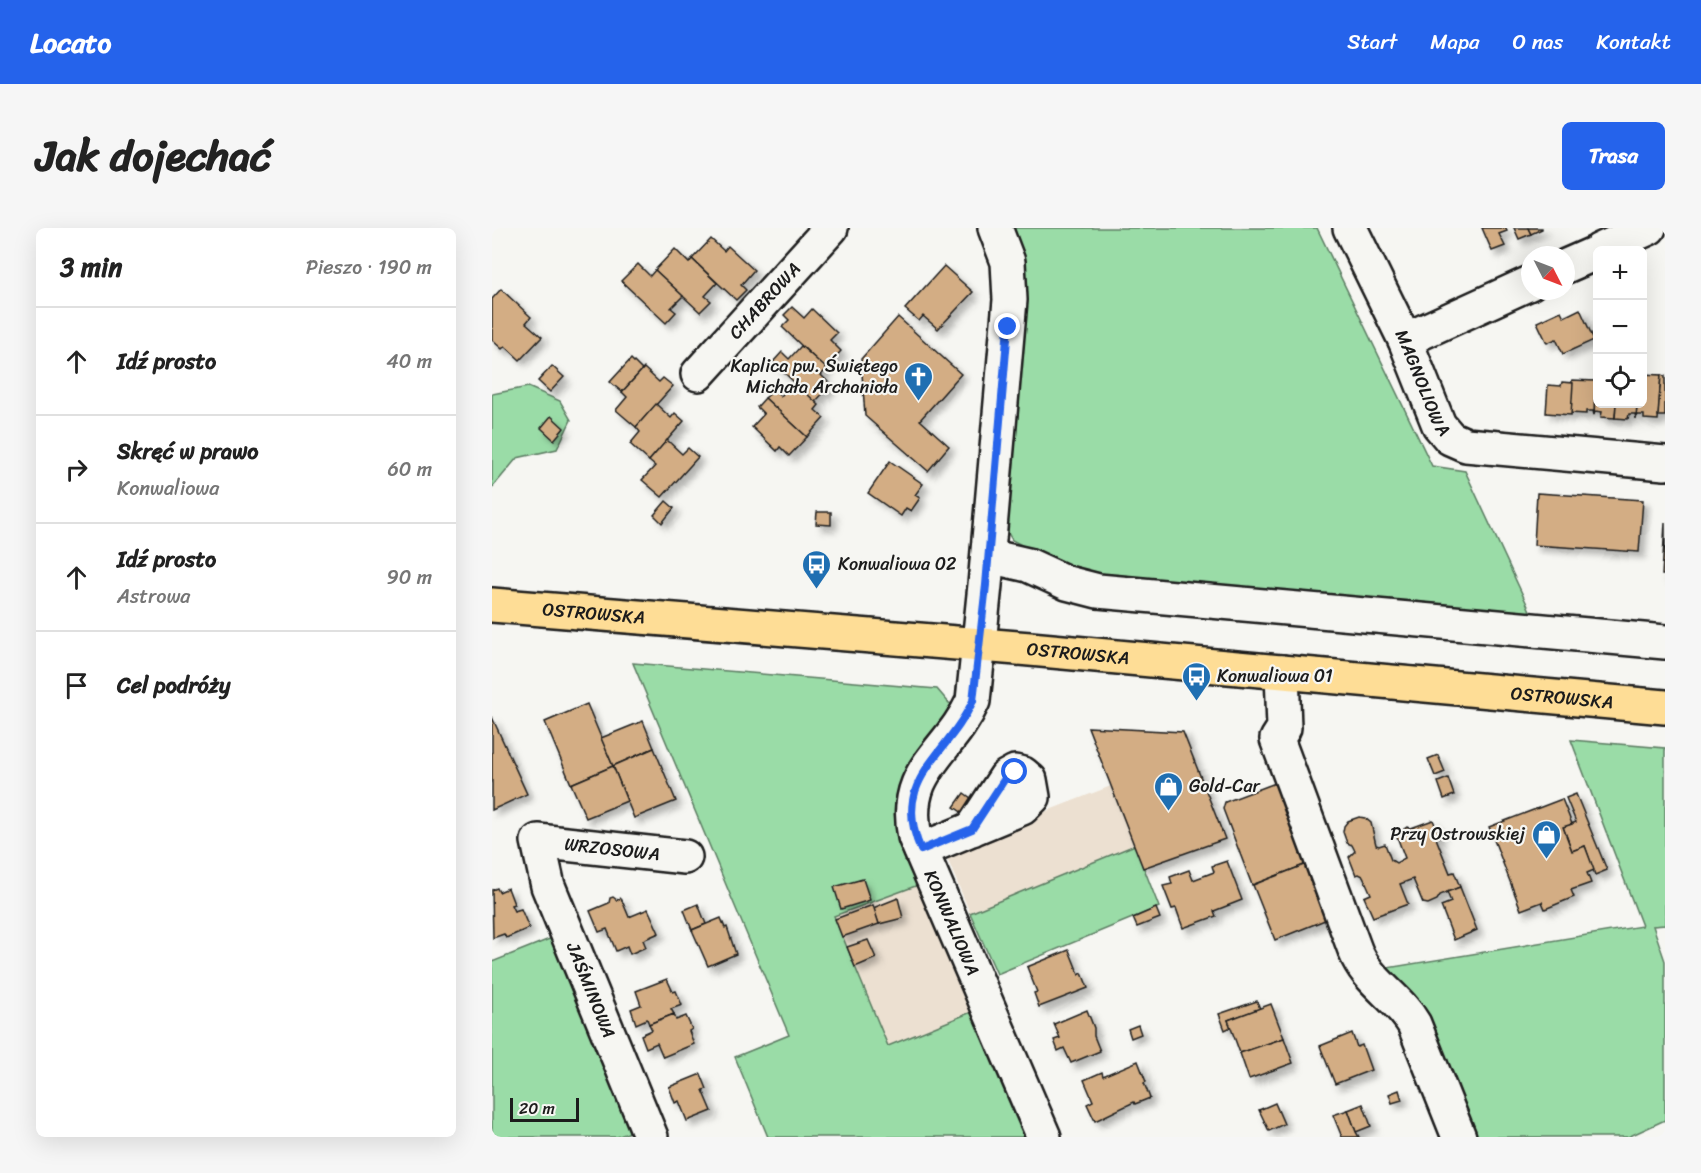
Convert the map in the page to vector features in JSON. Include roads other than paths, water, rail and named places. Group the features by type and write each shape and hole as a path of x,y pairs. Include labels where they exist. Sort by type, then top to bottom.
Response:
{"main road":[{"name":"OSTROWSKA","path":"492,605 978,645 1665,707"}],"street":[{"name":"CHABROWA","path":"698,374 831,228"},
{"name":"KONWALIOWA","path":"995,228 1008,262 1010,300 973,701 966,716 922,775 914,794 911,818 915,837 1044,1137"},
{"name":"MAGNOLIOWA","path":"1350,228 1405,340 1439,424 1450,438 1466,445 1665,463"},
{"path":"1610,246 1649,228"},
{"path":"1575,262 1593,254"},
{"path":"1405,340 1521,287"},
{"path":"988,556 1028,565 1066,584 1098,591 1665,642"},
{"path":"1282,672 1284,728 1277,738 1355,951 1361,966 1407,1011 1459,1137"},
{"path":"921,850 972,829"},
{"name":"WRZOSOWA","path":"538,841 685,858"},
{"name":"JAŚMINOWA","path":"538,841 548,886 651,1137"}],"place":[{"name":"Kaplica pw. Świętego Michała Archanioła","path":"919,402"},
{"name":"Konwaliowa 02","path":"817,590"},
{"name":"Konwaliowa 01","path":"1196,702"},
{"name":"Gold-Car","path":"1168,812"},
{"name":"Przy Ostrowskiej","path":"1546,860"}]}
